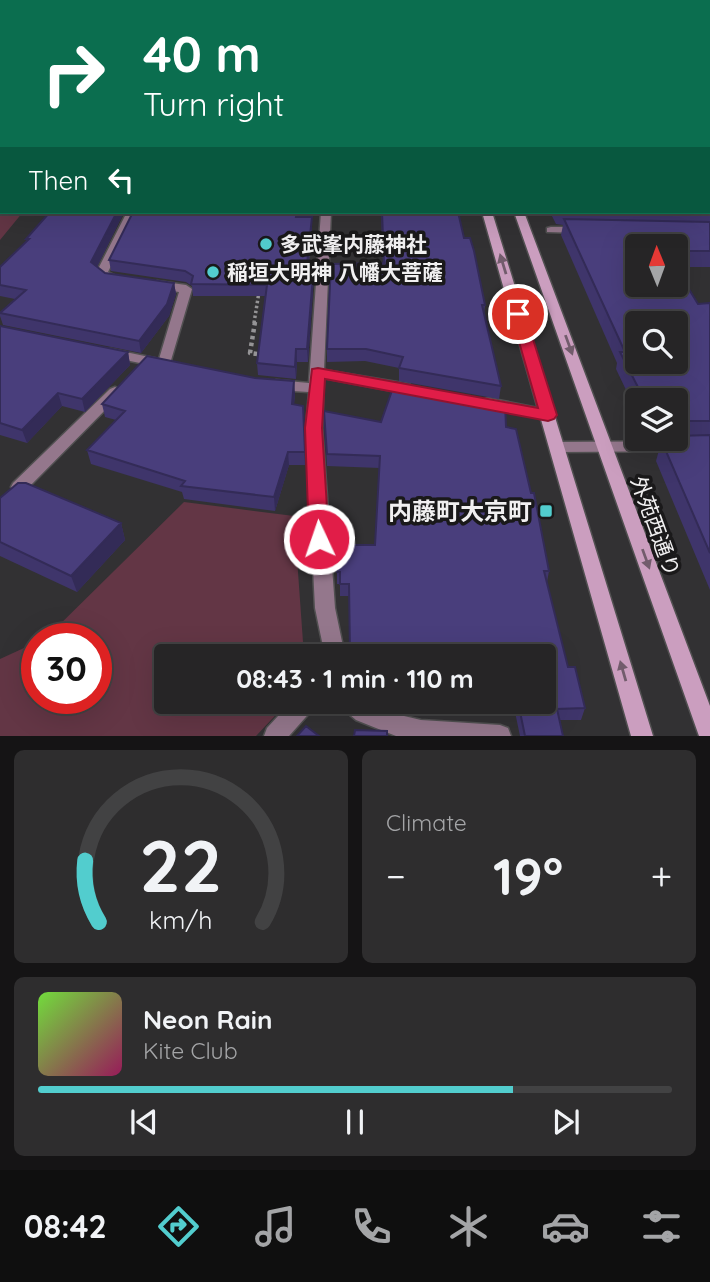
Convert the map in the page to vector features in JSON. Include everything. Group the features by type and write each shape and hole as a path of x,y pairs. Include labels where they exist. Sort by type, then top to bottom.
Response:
{"main road":[{"path":"488,214 642,736"},
{"name":"外苑西通り","path":"520,214 710,736"}],"street":[{"path":"93,349 171,365 186,289 108,278 102,273 131,214"},
{"path":"326,214 314,428 319,539 325,608 332,644"},
{"path":"551,230 591,230"},
{"path":"19,487 94,415 146,360"},
{"path":"257,383 317,374 423,392"},
{"path":"476,401 548,415"},
{"path":"558,447 710,446"},
{"path":"275,736 294,714"},
{"path":"366,714 416,730 500,736"}],"path":[{"path":"137,0 172,0"},
{"path":"260,285 250,353 317,374"}],"shaded area":[{"path":"0,214 21,214 0,240"},
{"path":"184,502 294,516 303,644 154,644 154,714 277,714 256,736 0,736 0,659 21,649 21,714 112,714 112,623 61,623"}],"building":[{"path":"48,214 116,214 91,262 105,273 174,283 167,304 139,341 0,313 26,290 0,285 0,267 29,239 26,239"},
{"path":"132,214 297,214 296,217 312,217 307,264 314,264 307,349 296,349 295,367 257,363 267,285 191,284 193,276 185,271 109,260"},
{"path":"382,214 458,214 464,238 470,238 474,251 485,305 482,305 501,386 399,368 403,357 366,349 327,349 331,264 384,263"},
{"path":"564,219 710,222 710,251 688,251 688,234 625,234 625,298 688,298 688,288 698,304 710,303 710,421 688,421 688,388 638,388 631,374 688,374 688,311 625,311 625,352"},
{"path":"0,326 128,352 82,399 58,393 22,430 0,423"},
{"path":"147,356 255,378 294,381 292,404 303,406 305,452 288,452 274,497 181,486 185,481 87,450 125,411 102,404"},
{"path":"395,382 505,403 506,427 516,429 531,493 534,493 549,571 544,571 568,667 575,667 585,708 557,709 563,736 525,736 520,714 556,714 556,644 350,644 349,584 340,584 337,545 375,545 380,456 327,454 324,411 381,422"},
{"path":"710,435 710,553 666,451 688,451 688,436"},
{"path":"18,483 26,483 121,523 71,576 0,542 0,498"},
{"path":"306,726 319,736 297,736"},
{"path":"355,730 387,731 387,736 354,736"}],"place":[{"name":"多武峯内藤神社","path":"266,244"},
{"name":"稲垣大明神 八幡大菩薩","path":"213,272"},
{"name":"内藤町大京町","path":"546,511"}],"route":[{"path":"319,539 314,428 318,373 548,415 518,314"}]}
